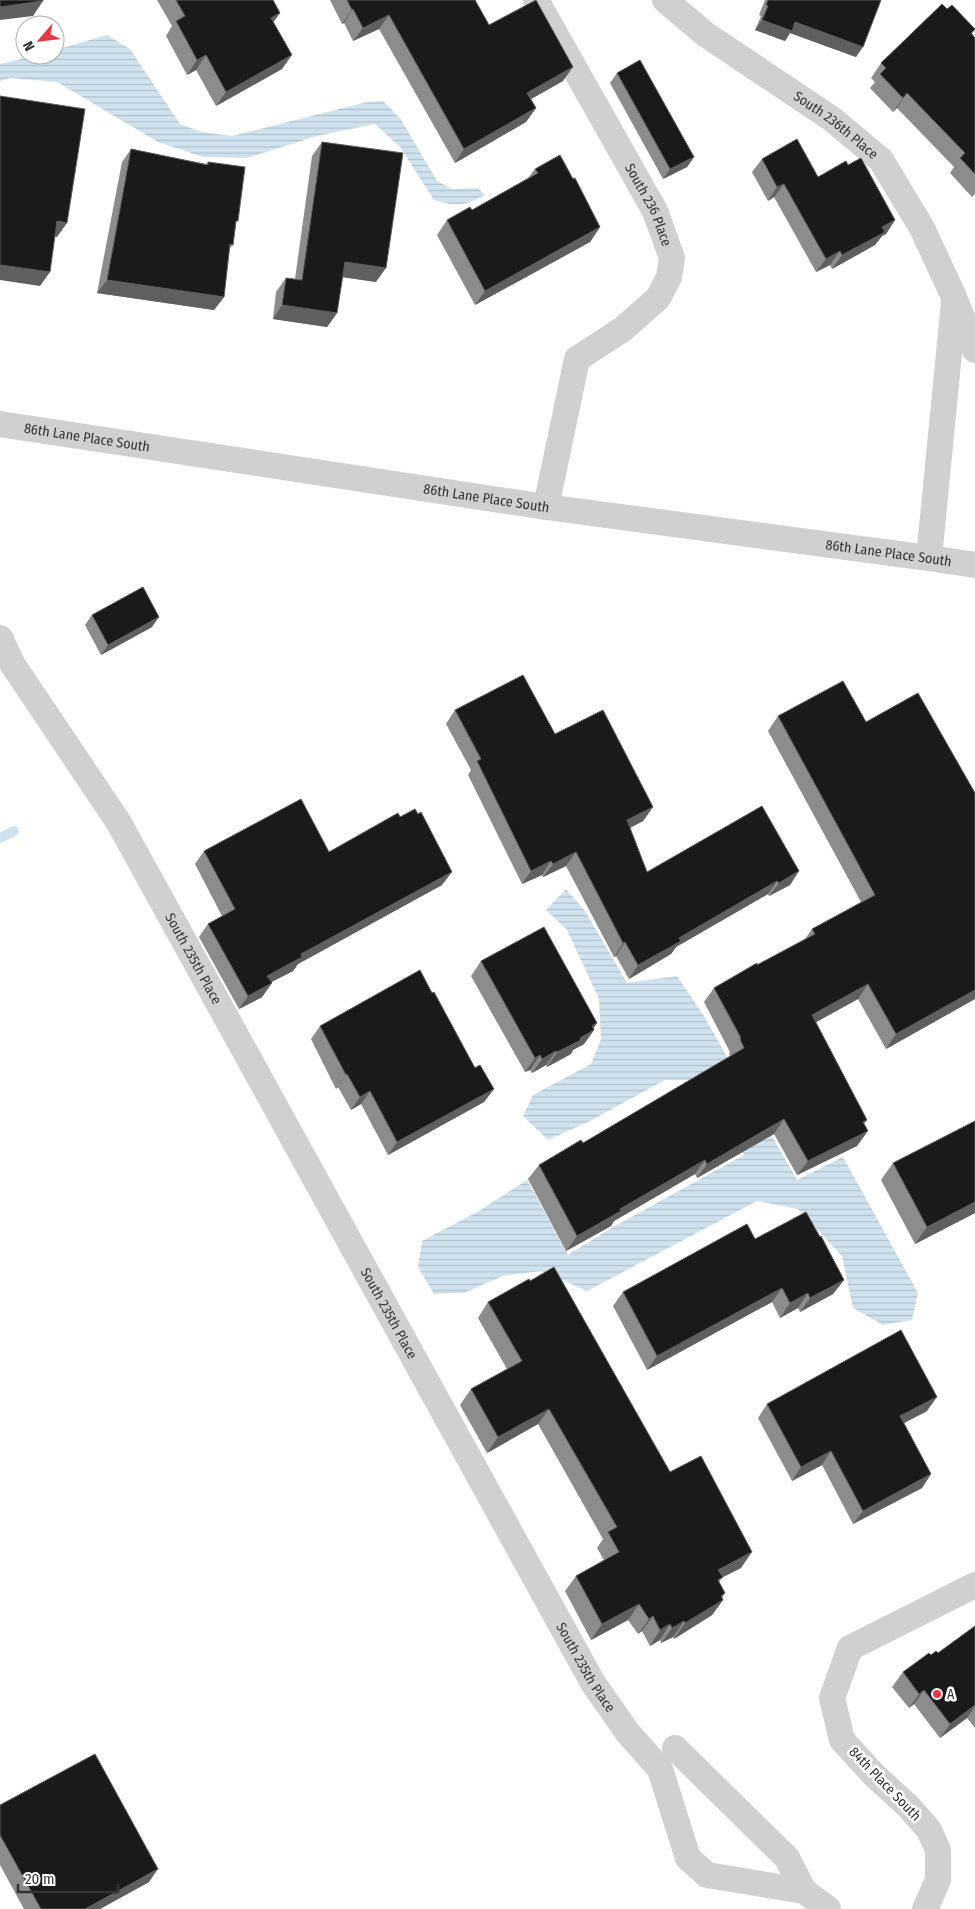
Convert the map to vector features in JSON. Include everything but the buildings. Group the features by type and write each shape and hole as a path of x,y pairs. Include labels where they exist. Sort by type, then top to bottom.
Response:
{"street":[{"name":"South 236 Place","path":"536,0 654,211 672,258 669,277 658,298 623,329 577,359 546,508"},
{"name":"South 236th Place","path":"665,0 705,34 832,119 881,160 922,228 954,296 975,350"},
{"path":"929,558 954,296"},
{"name":"86th Lane Place South","path":"0,424 546,508 975,565"},
{"name":"South 235th Place","path":"0,638 13,665 119,823 593,1683 628,1733 660,1769 688,1858 707,1875 804,1891 828,1909"},
{"name":"84th Place South","path":"925,1909 938,1880 938,1850 929,1830 909,1807 874,1775 842,1740 832,1698 850,1648 975,1585"},
{"path":"675,1748 787,1858 804,1891"}],"water":[{"path":"107,35 130,49 180,124 202,132 232,136 367,102 383,101 400,118 437,181 452,189 478,188 485,195 461,204 449,204 434,200 400,147 375,124 317,136 247,158 203,157 158,142 57,82 10,78 0,81 0,64 15,60 15,65 65,65 65,47"},
{"path":"566,889 585,911 627,983 677,976 704,1016 797,1180 843,1157 918,1293 912,1320 883,1325 853,1308 842,1256 798,1209 757,1201 587,1291 542,1271 503,1276 464,1293 434,1294 418,1267 422,1241 479,1211 527,1180 568,1255 613,1227 744,1155 701,1080 665,1080 590,1121 548,1140 523,1116 533,1095 591,1064 601,1039 599,999 567,930 546,910"}],"waterway":[{"path":"0,838 14,831"}],"place":[{"name":"A","path":"937,1694"}]}
